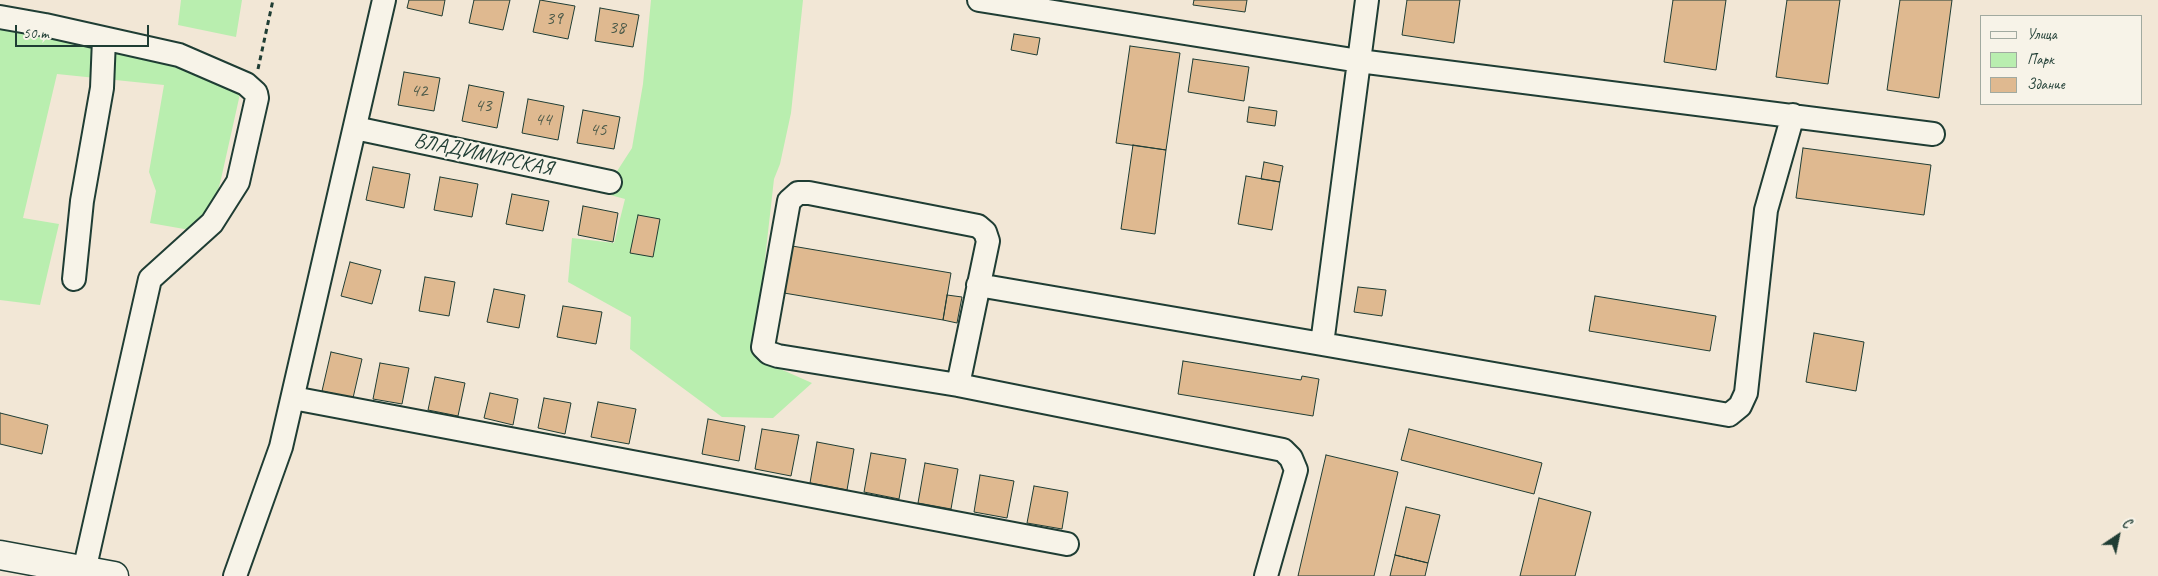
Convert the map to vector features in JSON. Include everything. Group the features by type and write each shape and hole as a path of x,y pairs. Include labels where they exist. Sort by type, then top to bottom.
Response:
{"main road":[{"path":"0,555 114,576"}],"street":[{"path":"235,576 281,447 384,0"},
{"path":"979,0 1359,61 1933,134"},
{"path":"1322,344 1367,0"},
{"path":"0,17 179,55 253,89 257,98 238,182 212,223 150,279 84,571"},
{"path":"74,279 82,201 102,88 104,39"},
{"path":"978,284 1729,415 1740,406 1746,393 1766,210 1793,115"},
{"name":"ВЛАДИМИРСКАЯ","path":"355,128 610,182"},
{"path":"958,384 988,241 985,232 978,226 809,193 798,193 789,201 763,347 769,353 778,356 958,384 1283,450 1291,458 1296,470 1266,576"},
{"path":"292,398 1067,544"}],"path":[{"path":"253,89 273,0"}],"green space":[{"path":"181,0 242,0 236,37 178,25"},
{"path":"651,0 803,0 791,113 780,164 774,179 757,330 760,360 812,383 773,418 722,417 630,349 631,317 568,282 572,238 614,243 625,199 603,193 632,148 643,84"},
{"path":"0,28 43,37 198,58 228,75 240,94 207,233 150,223 156,191 149,172 164,85 57,74 23,218 59,224 40,305 0,300"}],"building":[{"path":"409,0 445,0 442,16 407,8"},
{"path":"474,0 510,0 503,30 469,23"},
{"path":"540,0 575,6 568,39 533,32"},
{"path":"1194,0 1247,0 1245,12 1193,5"},
{"path":"1407,0 1460,0 1454,43 1402,35"},
{"path":"1673,0 1726,0 1716,70 1664,62"},
{"path":"1787,0 1840,0 1828,84 1776,77"},
{"path":"1900,0 1952,0 1939,98 1887,90"},
{"path":"600,8 639,15 633,47 595,41"},
{"path":"1014,34 1040,38 1037,55 1011,50"},
{"path":"1130,46 1180,53 1166,150 1116,143"},
{"path":"1193,59 1249,67 1244,101 1188,92"},
{"path":"404,72 440,78 434,111 398,105"},
{"path":"469,85 504,92 497,128 462,121"},
{"path":"528,99 564,106 558,140 522,133"},
{"path":"1249,107 1277,111 1275,126 1247,122"},
{"path":"583,110 620,117 614,149 577,143"},
{"path":"1133,145 1166,150 1155,234 1121,229"},
{"path":"1803,148 1931,165 1924,215 1796,198"},
{"path":"1264,162 1283,166 1280,182 1261,179"},
{"path":"373,167 410,174 404,208 366,200"},
{"path":"1246,176 1280,182 1272,230 1238,224"},
{"path":"440,177 478,184 472,217 434,210"},
{"path":"512,194 549,201 543,231 506,224"},
{"path":"583,206 618,213 613,242 578,235"},
{"path":"638,215 660,219 653,257 630,253"},
{"path":"792,246 951,273 943,320 784,293"},
{"path":"350,262 381,270 372,304 341,296"},
{"path":"425,277 455,282 449,316 419,311"},
{"path":"1358,287 1386,290 1382,316 1354,312"},
{"path":"494,289 525,295 519,328 487,322"},
{"path":"947,295 962,297 957,323 943,320"},
{"path":"1595,296 1716,316 1710,351 1589,331"},
{"path":"563,306 602,312 596,344 557,337"},
{"path":"1814,333 1864,342 1856,391 1806,382"},
{"path":"331,352 362,359 353,398 322,391"},
{"path":"1183,361 1301,380 1302,376 1319,379 1313,416 1178,394"},
{"path":"380,363 409,368 402,404 373,399"},
{"path":"435,377 465,383 458,416 428,410"},
{"path":"490,393 518,399 513,425 484,418"},
{"path":"544,398 571,403 565,434 538,428"},
{"path":"598,402 636,409 629,444 591,437"},
{"path":"0,413 48,425 42,454 0,444"},
{"path":"708,419 745,426 739,461 702,454"},
{"path":"762,429 799,435 791,476 755,469"},
{"path":"1409,429 1542,463 1534,494 1401,460"},
{"path":"817,442 854,449 847,490 810,483"},
{"path":"871,453 906,459 899,499 864,492"},
{"path":"1326,455 1398,472 1374,576 1298,576"},
{"path":"925,463 958,469 951,509 918,503"},
{"path":"980,475 1014,481 1007,518 974,512"},
{"path":"1034,486 1068,492 1062,529 1027,523"},
{"path":"1539,498 1591,512 1575,576 1520,576"},
{"path":"1406,507 1440,515 1428,563 1395,555"},
{"path":"1395,555 1428,563 1425,576 1390,576"}]}
